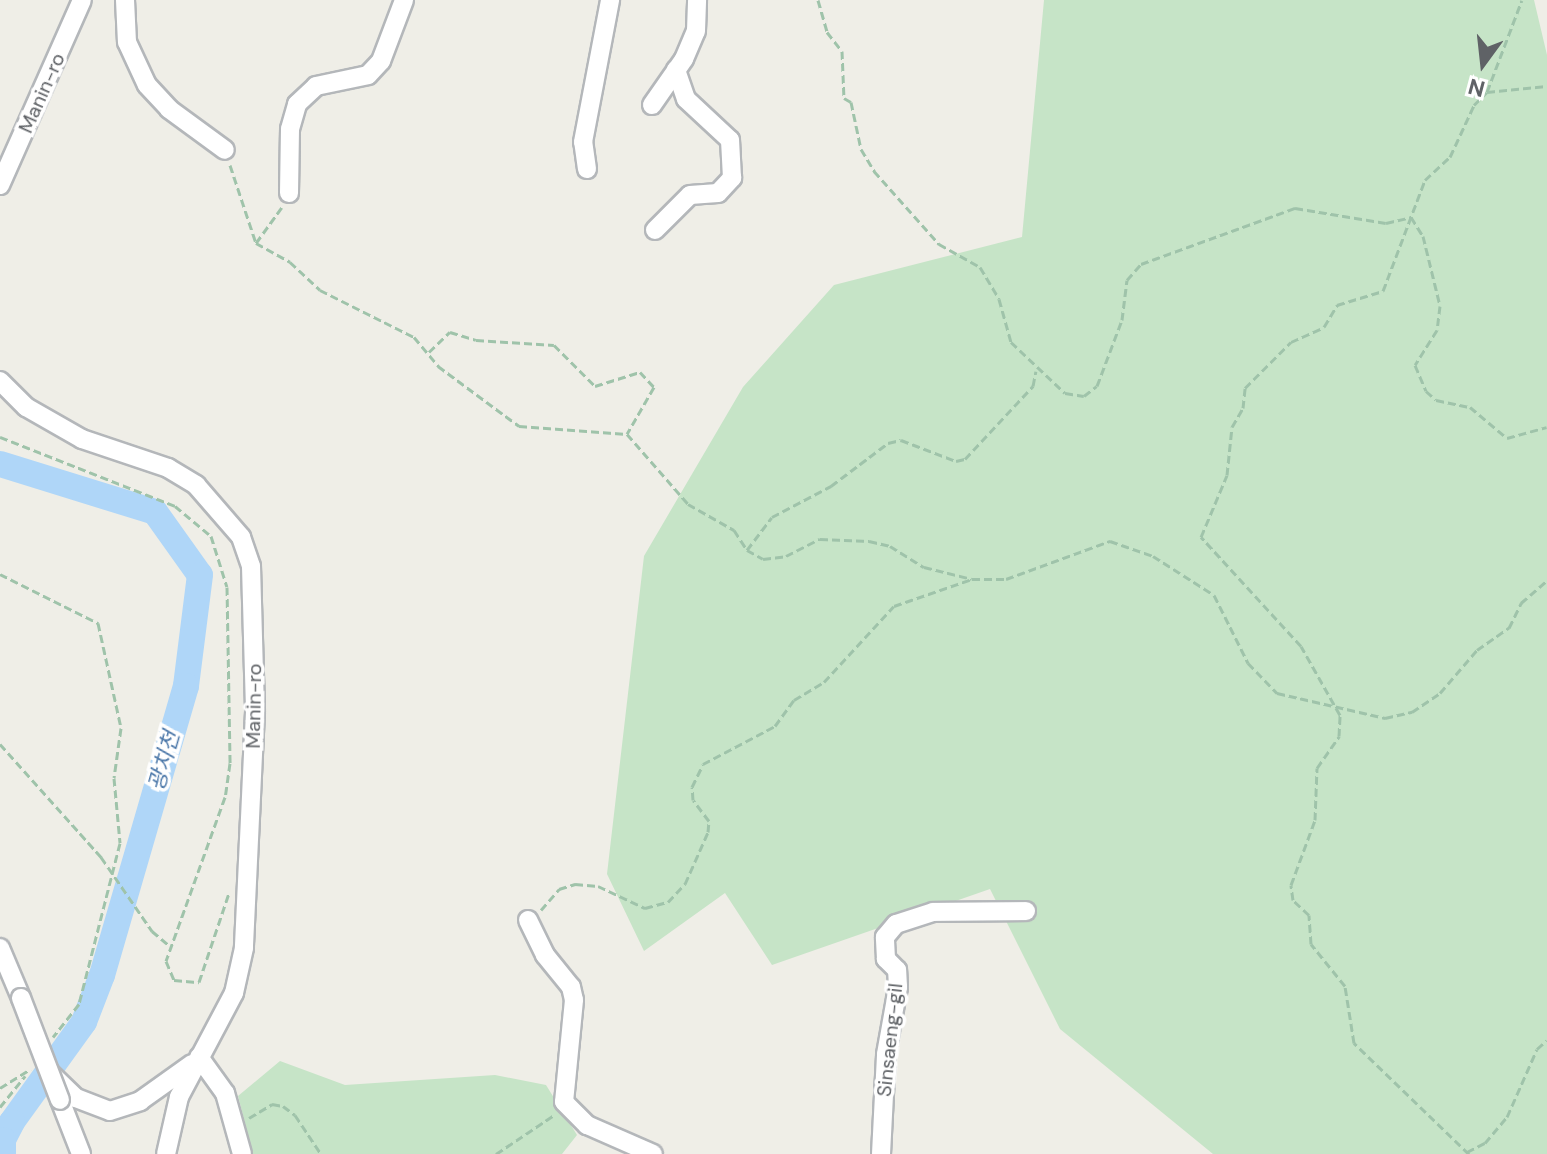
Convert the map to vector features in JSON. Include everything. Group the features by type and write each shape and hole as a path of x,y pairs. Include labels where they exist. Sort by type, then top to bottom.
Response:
{"street":[{"name":"Manin-ro","path":"0,185 82,0"},
{"path":"125,0 127,42 147,85 169,109 225,150"},
{"path":"289,193 290,129 297,104 316,86 368,75 381,61 404,0"},
{"path":"587,169 583,142 610,0"},
{"path":"652,105 676,70 696,31 697,0"},
{"path":"655,230 690,195 718,193 732,178 730,140 686,99 676,70"},
{"name":"Manin-ro","path":"0,381 26,407 82,439 168,468 196,485 241,537 256,604 247,884 239,979 179,1097 166,1154"},
{"name":"Sinsaeng-gil","path":"881,1154 886,1054 898,987 897,970 886,959 885,937 896,924 933,912 1026,911"},
{"path":"528,920 545,955 571,987 574,1000 562,1094 567,1106 601,1133 653,1154"},
{"path":"0,948 21,998 43,1068 60,1100 81,1154"},
{"path":"43,1068 76,1098 110,1111 140,1101 199,1058 225,1093 242,1154"}],"path":[{"path":"818,0 827,32 842,51 844,98 851,102 861,149 874,171 939,244 980,267 999,299 1011,342 1036,371 1077,397 1097,386 1122,320 1127,280 1141,264 1295,208 1386,223 1411,217"},
{"path":"1522,0 1487,92 1474,105 1450,157 1425,180 1383,291 1337,305 1324,327 1291,342 1245,388 1243,408 1232,427 1227,475 1201,537 1301,646 1342,725 1317,768 1315,820 1293,870 1293,900 1309,915 1311,944 1320,961 1345,986 1354,1043 1468,1153 1485,1143 1507,1117 1537,1049 1547,1040"},
{"path":"1487,92 1547,86"},
{"path":"225,150 256,243 290,262 338,303 414,337 438,366 519,426 627,434 688,504 734,530 747,550 774,560 820,539 869,541 890,546 924,567 972,579 1006,579 1094,543 1110,541 1136,549 1214,595 1248,663 1277,693 1299,701 1329,701 1366,716 1412,712 1440,693 1477,650 1509,628 1521,603 1547,580"},
{"path":"256,243 289,193"},
{"path":"1411,217 1423,236 1440,306 1437,330 1415,365 1426,391 1436,400 1470,407 1507,438 1547,427"},
{"path":"429,352 450,332 476,340 554,345 595,386 640,372 654,387 627,434"},
{"path":"747,550 772,517 831,486 888,443 901,440 956,461 974,454 1006,410 1033,386 1036,371"},
{"path":"0,437 175,506 211,536 227,587 230,763 225,797 166,961 174,980 199,982 224,896 247,884"},
{"path":"0,574 98,623 121,728 114,778 120,843 79,1004 51,1040"},
{"path":"528,920 559,889 575,884 598,886 645,908 668,902 685,884 708,832 709,821 693,800 692,787 703,764 775,726 794,700 824,682 894,606 972,579"},
{"path":"0,744 101,857 152,931 170,946"},
{"path":"0,1088 43,1068"},
{"path":"0,1107 27,1073"},
{"path":"234,1126 259,1109 283,1106 295,1115 321,1154"},
{"path":"496,1154 567,1106"}],"green space":[{"path":"1044,0 1534,0 1547,55 1547,1154 1213,1154 1060,1029 990,889 772,965 725,893 644,951 607,874 644,556 743,387 834,285 1022,237"},
{"path":"280,1061 345,1085 495,1075 546,1085 577,1135 562,1154 253,1154 238,1096"}],"waterway":[{"name":"광치천","path":"0,464 155,512 200,575 186,686 102,975 84,1022 12,1122 3,1140 3,1154"}]}
